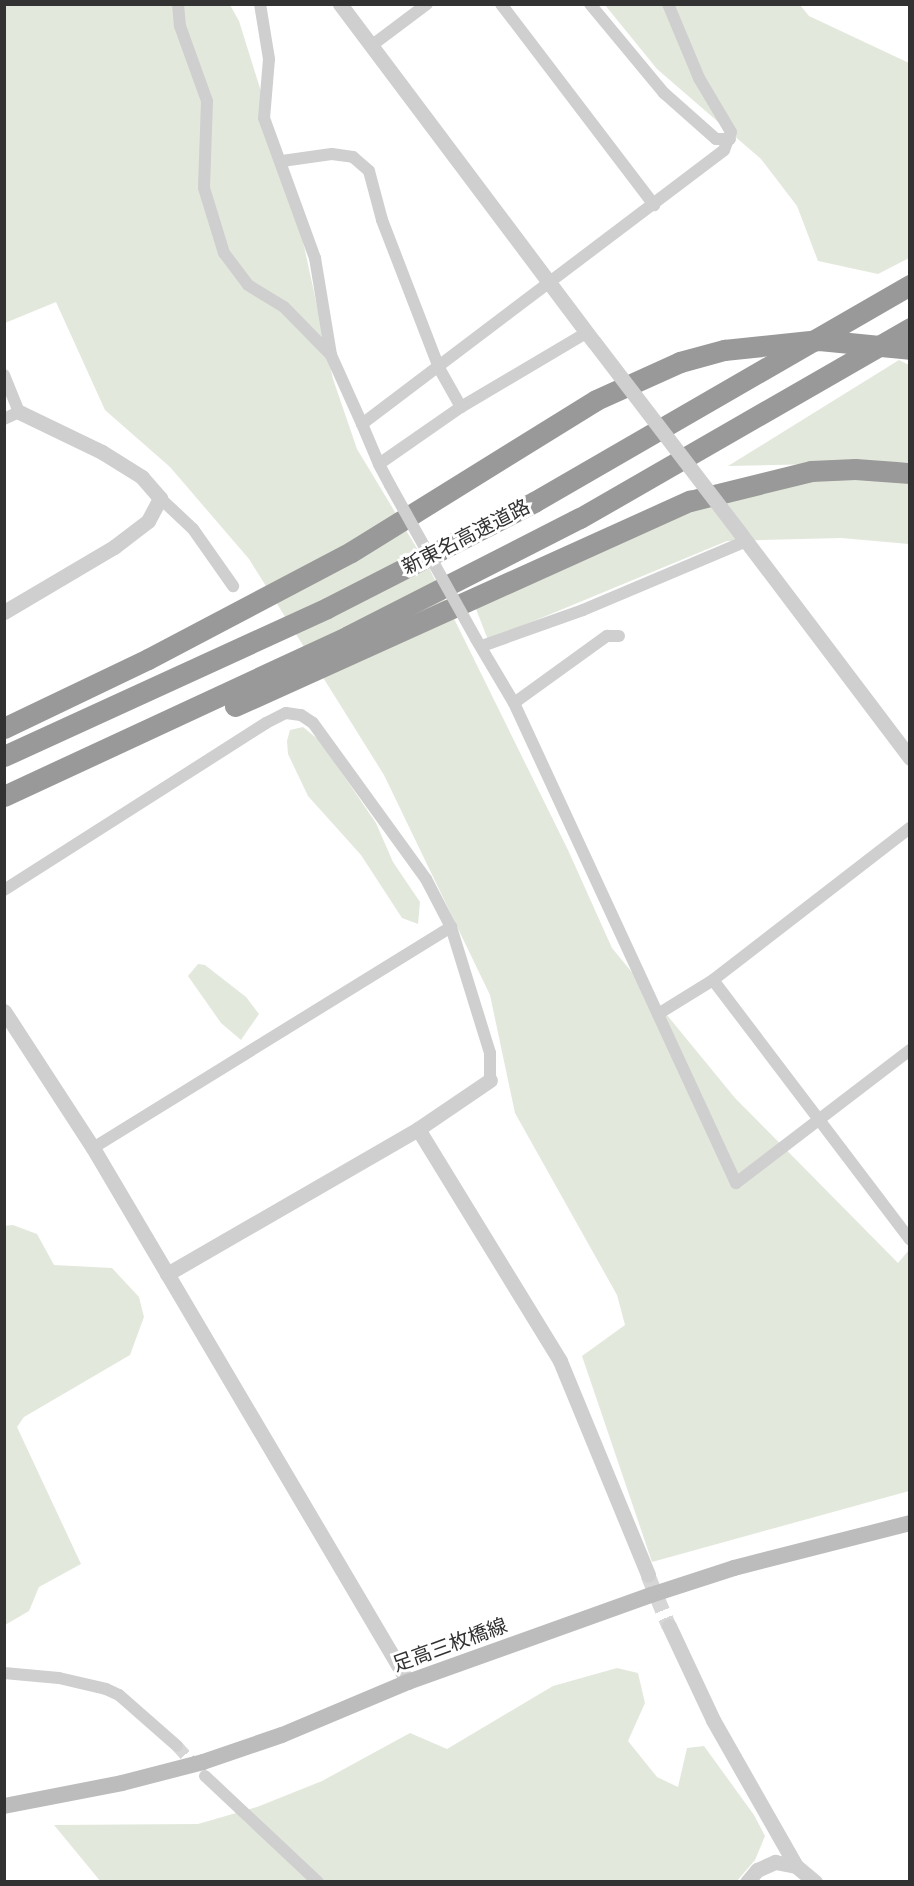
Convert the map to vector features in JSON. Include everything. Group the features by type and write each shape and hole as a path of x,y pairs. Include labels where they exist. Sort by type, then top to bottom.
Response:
{"highway":[{"name":"新東名高速道路","path":"4,756 316,613 505,517 761,374 909,285"},
{"name":"新東名高速道路","path":"4,796 116,747 348,636 580,518 909,328"},
{"path":"4,728 148,659 351,552 596,400 680,362 724,350 819,340 909,349"},
{"path":"4,802 184,729 690,501 811,471 882,469 909,473"}],"main road":[{"name":"足高三枚橋線","path":"4,1806 122,1783 203,1762 282,1735 408,1682 734,1568 909,1523"}],"street":[{"path":"178,4 180,26 207,101 204,188 224,254 248,285 284,307 331,355"},
{"path":"340,4 909,758"},
{"path":"371,46 427,4"},
{"path":"501,4 654,205"},
{"path":"590,4 664,93 716,139 730,139"},
{"path":"362,424 552,284 724,150 731,132 699,78 668,4"},
{"path":"263,7 269,59 264,118 282,161 315,258 331,355 390,485 514,704 736,1183 909,1050"},
{"path":"282,161 332,154 353,157 369,171 382,220 439,368 460,407"},
{"path":"379,464 460,407 590,337"},
{"path":"4,375 19,412 102,452 142,477 160,498 193,529 233,586"},
{"path":"4,419 19,412"},
{"path":"4,612 114,547 148,521 160,498"},
{"path":"479,643 583,610 743,537"},
{"path":"514,704 607,636 619,636"},
{"path":"4,890 266,723 286,713 313,723 426,879 451,927 489,1053 490,1080 418,1129 167,1274"},
{"path":"658,1014 713,980 909,828"},
{"path":"93,1148 451,927"},
{"path":"713,980 909,1240"},
{"path":"4,1011 93,1148 408,1682"},
{"path":"418,1129 560,1361 648,1575"},
{"path":"669,1626 713,1720 796,1866 816,1881"},
{"path":"4,1673 59,1678 106,1689 119,1695 177,1746"},
{"path":"205,1776 318,1881"},
{"path":"747,1881 757,1870 776,1862 796,1866"}],"shaded area":[{"path":"5,5 230,5 239,21 292,191 333,379 357,449 430,570 568,850 612,948 735,1098 898,1263 909,1250 909,1491 652,1562 582,1356 625,1325 617,1295 515,1113 490,995 384,775 249,559 170,467 105,410 56,302 5,323"},
{"path":"605,5 800,5 809,16 909,63 909,258 878,274 818,261 797,206 761,159 657,69"},
{"path":"899,360 909,365 909,462 728,466"},
{"path":"909,475 909,544 841,538 727,541 488,640 476,609 698,501 796,480"},
{"path":"303,727 320,741 376,823 393,862 420,902 418,924 402,918 361,855 308,796 288,754 287,741 290,730"},
{"path":"198,964 205,965 246,997 259,1014 241,1040 221,1023 188,976"},
{"path":"13,1225 37,1234 54,1265 112,1268 139,1297 144,1317 130,1355 24,1417 17,1427 81,1564 39,1587 29,1611 5,1625 4,1226"},
{"path":"617,1668 638,1673 645,1703 628,1741 657,1777 678,1787 687,1748 704,1746 754,1815 765,1836 755,1860 737,1881 101,1882 54,1825 198,1824 257,1807 322,1781 410,1733 447,1749 553,1686"}],"tunnel":[{"path":"648,1575 669,1626"},
{"path":"177,1746 198,1769"}]}
